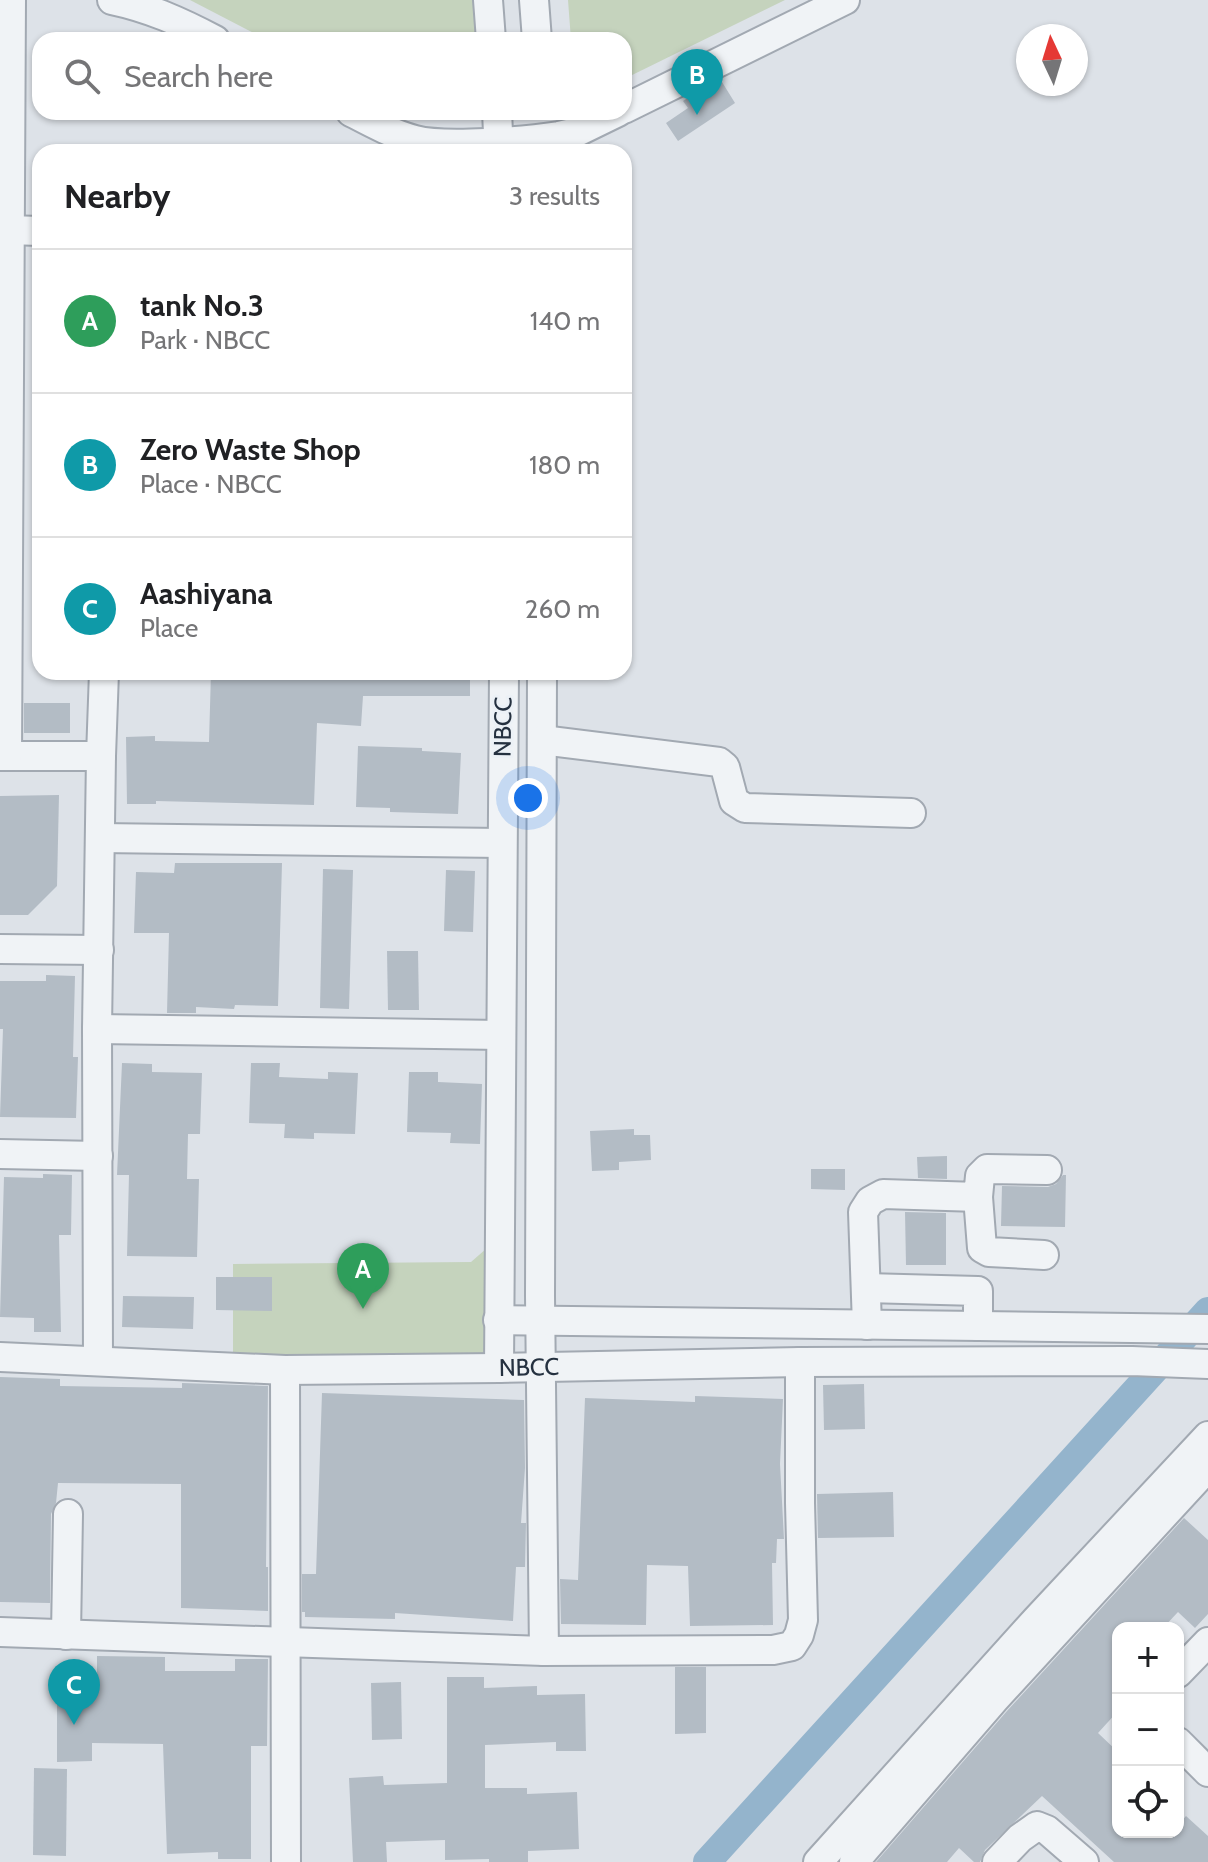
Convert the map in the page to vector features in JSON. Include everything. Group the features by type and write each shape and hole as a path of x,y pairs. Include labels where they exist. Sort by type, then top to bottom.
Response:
{"street":[{"path":"11,0 4,184 8,230 4,348 4,756 101,756"},
{"path":"112,0 153,10 198,32"},
{"path":"488,0 490,32"},
{"path":"534,0 536,32"},
{"path":"632,105 845,0"},
{"path":"366,120 418,141 467,144"},
{"path":"497,120 499,144"},
{"path":"506,144 542,134 577,132 602,120"},
{"path":"8,230 32,231"},
{"path":"98,1360 97,1029 104,680"},
{"name":"NBCC","path":"504,680 499,1368 800,1362 1132,1361 1202,1364"},
{"path":"542,680 544,1651"},
{"path":"542,740 719,762 725,767 734,801 745,808 911,813"},
{"path":"100,838 502,843"},
{"path":"0,949 99,950"},
{"path":"97,1029 501,1035"},
{"path":"0,1154 98,1156"},
{"path":"1044,1255 989,1252 982,1248 978,1197 980,1176 987,1169 1047,1170"},
{"path":"867,1325 863,1212 870,1201 883,1194 978,1197"},
{"path":"866,1288 978,1291 978,1326"},
{"path":"498,1320 1206,1329 1202,1364"},
{"path":"0,1357 285,1370 499,1368"},
{"path":"0,1632 544,1651 773,1650 792,1646 803,1620 800,1362"},
{"path":"285,1370 286,1862"},
{"path":"818,1862 1036,1620 1208,1436"},
{"path":"854,1862 994,1700 1208,1467"},
{"path":"66,1635 68,1514"},
{"path":"1184,1667 1208,1642"},
{"path":"1184,1748 1208,1772"},
{"path":"997,1862 1020,1838 1037,1826 1047,1830 1084,1862"}],"green space":[{"path":"190,0 476,0 478,32 252,32"},
{"path":"568,0 785,0 632,75 632,32 570,32"},
{"path":"487,1248 498,1362 233,1355 233,1264 471,1262"}],"building":[{"path":"722,82 735,103 678,141 666,123 688,108 683,101 702,89 705,94"},
{"path":"211,680 470,680 470,696 363,696 361,726 317,723 314,805 156,801 156,804 127,804 126,737 155,736 155,741 209,742"},
{"path":"24,703 70,703 70,733 24,733"},
{"path":"358,746 461,753 458,814 390,812 390,808 356,807"},
{"path":"59,795 57,886 28,915 0,915 0,796"},
{"path":"175,863 282,863 278,1006 235,1005 234,1009 196,1007 196,1013 167,1013 169,933 134,933 136,872 174,873"},
{"path":"323,869 353,870 349,1009 320,1008"},
{"path":"446,870 475,871 473,932 444,931"},
{"path":"387,951 418,951 419,1010 388,1010"},
{"path":"46,975 75,976 73,1057 78,1057 76,1118 0,1117 3,1029 0,1029 0,981 46,981"},
{"path":"122,1063 152,1064 152,1072 202,1073 200,1134 188,1134 187,1179 199,1179 197,1257 127,1256 129,1175 117,1175"},
{"path":"251,1063 280,1063 279,1077 328,1079 328,1072 358,1073 355,1134 314,1133 314,1139 284,1138 285,1124 249,1123"},
{"path":"409,1072 438,1072 438,1082 482,1084 480,1144 450,1143 451,1133 407,1132"},
{"path":"634,1129 634,1135 650,1135 651,1160 619,1162 619,1170 592,1171 590,1131"},
{"path":"947,1156 947,1179 918,1178 917,1157"},
{"path":"811,1169 845,1169 845,1190 811,1189"},
{"path":"43,1174 72,1175 71,1235 59,1235 61,1332 34,1332 34,1318 0,1317 4,1177 43,1178"},
{"path":"1066,1175 1065,1227 1001,1226 1002,1186 1048,1187 1056,1184"},
{"path":"905,1212 946,1213 946,1265 906,1265"},
{"path":"216,1277 272,1277 272,1311 216,1310"},
{"path":"123,1296 194,1297 193,1329 122,1327"},
{"path":"0,1377 60,1379 60,1386 182,1388 182,1383 268,1386 268,1611 181,1608 181,1484 58,1483 56,1503 51,1514 50,1603 0,1602"},
{"path":"864,1384 865,1429 824,1430 823,1385"},
{"path":"322,1393 524,1400 525,1468 521,1523 526,1523 525,1567 516,1567 513,1621 395,1613 395,1619 305,1617 305,1612 302,1612 302,1574 316,1574"},
{"path":"695,1396 783,1399 780,1464 784,1539 777,1539 776,1563 772,1563 773,1625 690,1626 688,1566 647,1565 646,1625 561,1624 560,1579 578,1580 585,1398 695,1402"},
{"path":"893,1492 894,1537 818,1538 817,1494"},
{"path":"1184,1518 1208,1540 1208,1614 1195,1628 1178,1612 1169,1622 1112,1622 1112,1718 1098,1733 1112,1746 1112,1838 1184,1838 1186,1816 1208,1836 1208,1862 1114,1862 1042,1796 985,1850 980,1862 974,1862 959,1848 947,1862 876,1862 1007,1711"},
{"path":"97,1656 165,1657 165,1671 235,1671 235,1659 268,1659 267,1746 251,1746 251,1859 218,1859 218,1852 167,1854 163,1744 92,1743 92,1761 57,1762 57,1689 97,1687"},
{"path":"675,1667 706,1667 706,1733 675,1734"},
{"path":"447,1677 484,1677 484,1688 537,1686 537,1695 585,1694 586,1751 556,1751 556,1742 485,1745 485,1788 527,1788 527,1794 577,1792 579,1849 528,1851 528,1862 489,1862 489,1859 445,1860 445,1840 386,1842 387,1862 353,1862 349,1778 383,1776 384,1785 447,1783"},
{"path":"401,1682 402,1739 372,1740 371,1683"},
{"path":"34,1768 67,1769 66,1856 33,1855"}],"waterway":[{"path":"707,1862 1208,1311"}],"place":[{"name":"Zero Waste Shop","path":"697,115"},
{"name":"tank No.3","path":"363,1309"},
{"name":"Aashiyana","path":"74,1725"}]}
